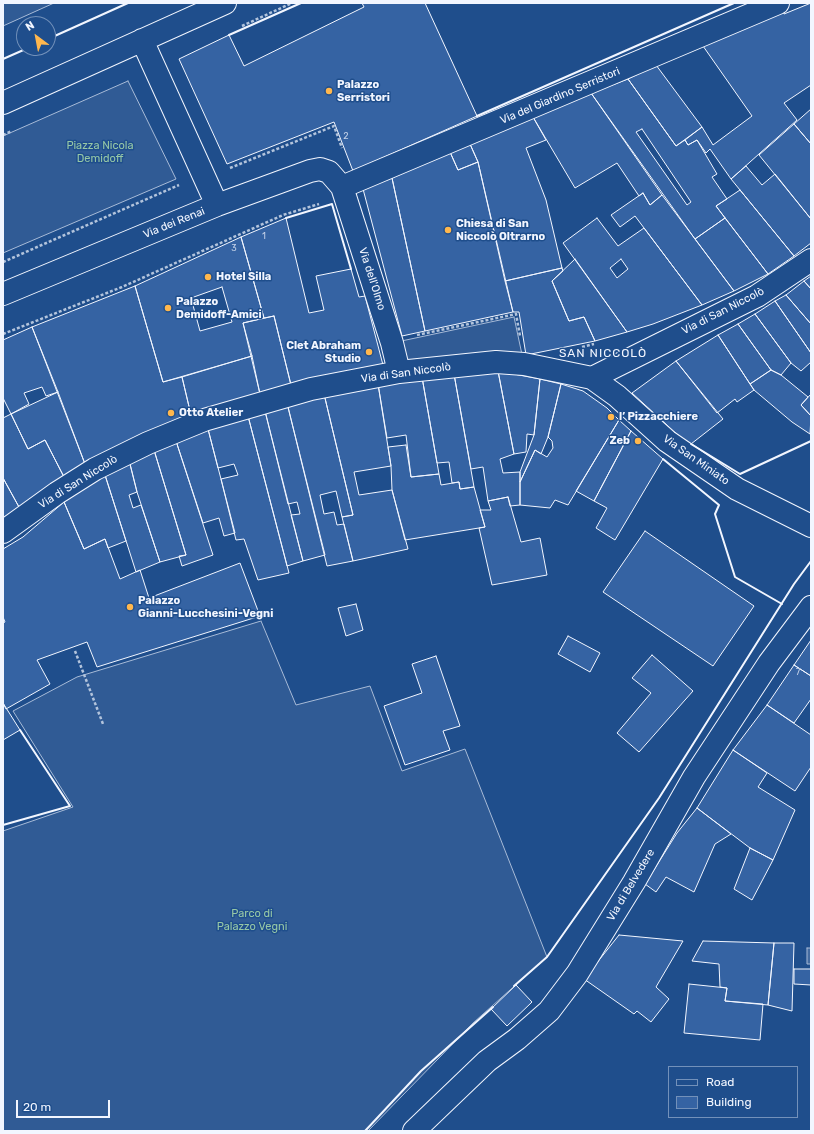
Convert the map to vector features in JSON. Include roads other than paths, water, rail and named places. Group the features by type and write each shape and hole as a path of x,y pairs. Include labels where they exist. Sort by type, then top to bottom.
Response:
{"street":[{"path":"3,103 225,3"},
{"name":"Via del Giardino Serristori","path":"342,187 778,3"},
{"path":"142,40 217,205"},
{"name":"Via dei Renai","path":"3,294 217,205 310,170 320,169 329,172 342,187"},
{"name":"Via dell'Olmo","path":"342,187 400,372"},
{"name":"Via di San Niccolò","path":"3,532 57,493 95,469 148,443 204,420 312,389 400,372 496,362 524,364 592,378 757,296 811,260"},
{"name":"Via San Miniato","path":"592,378 617,396 667,440 737,489 811,526"},
{"name":"Via di Belvedere","path":"414,1131 487,1061 549,1011 577,974 634,882 694,777 769,663 811,607"}],"place":[{"name":"Palazzo Serristori","path":"329,91"},
{"name":"Chiesa di San Niccolò Oltrarno","path":"448,230"},
{"name":"Hotel Silla","path":"208,277"},
{"name":"Palazzo Demidoff-Amici","path":"168,308"},
{"name":"Clet Abraham Studio","path":"369,352"},
{"name":"Otto Atelier","path":"171,413"},
{"name":"l’ Pizzacchiere","path":"611,417"},
{"name":"Zeb","path":"638,441"},
{"name":"Palazzo Gianni-Lucchesini-Vegni","path":"130,607"}],"district":[{"name":"SAN NICCOLÒ","path":"603,354"}],"park label":[{"name":"Piazza Nicola Demidoff","path":"100,152"},
{"name":"Parco di Palazzo Vegni","path":"252,920"}]}
